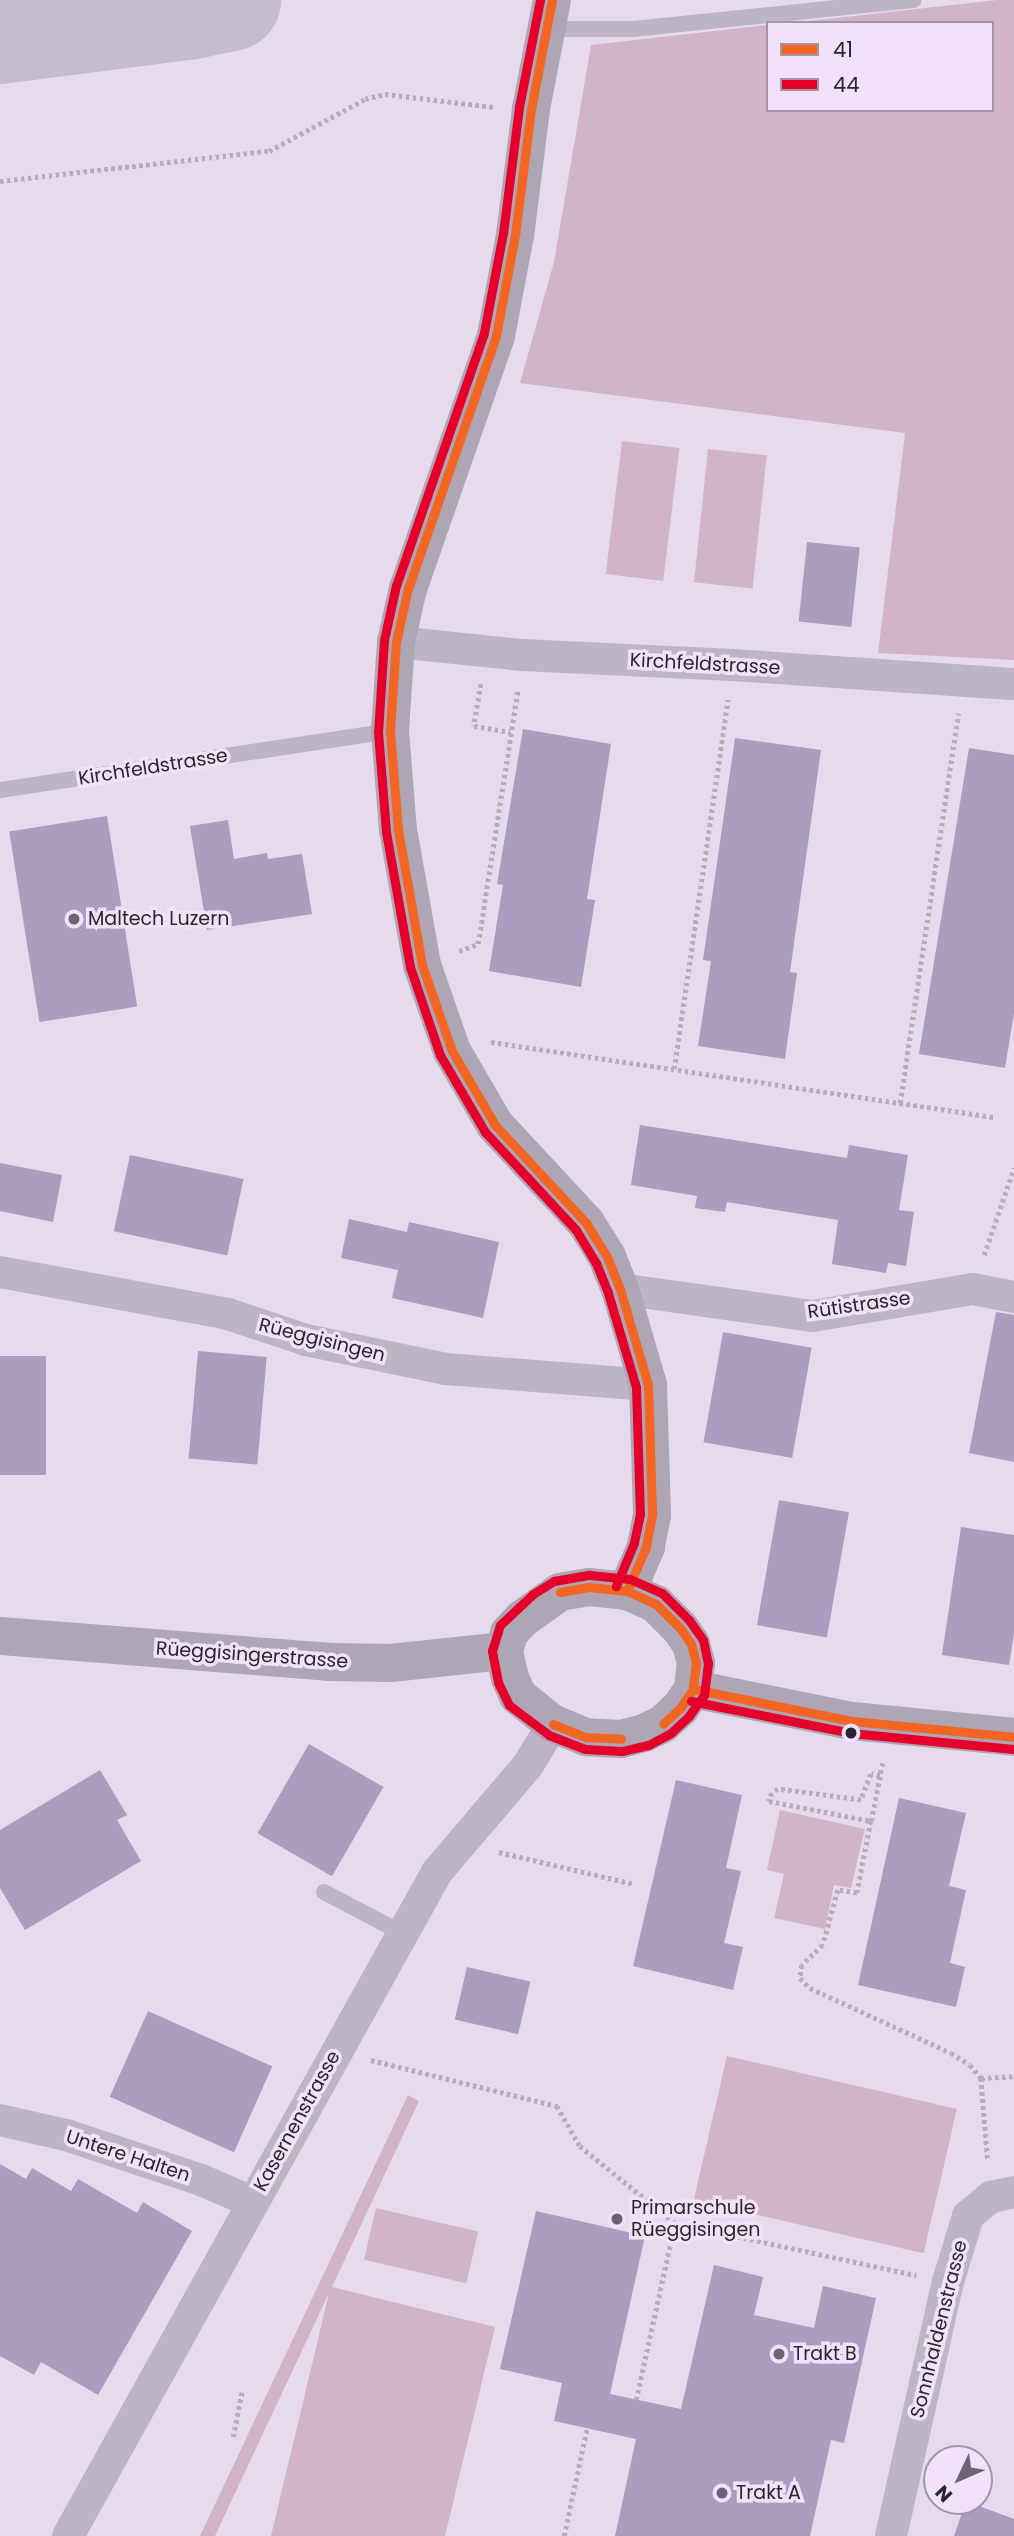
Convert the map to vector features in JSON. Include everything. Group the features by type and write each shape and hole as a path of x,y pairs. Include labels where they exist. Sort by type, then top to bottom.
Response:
{"street":[{"path":"550,14 531,109 515,235 496,335 408,588 396,642 390,731 398,830 422,965 452,1051 495,1125 586,1223 607,1256 621,1289 648,1385 652,1515 646,1547 627,1591"},
{"name":"Kirchfeldstrasse","path":"396,642 522,655 733,664 1014,684"},
{"name":"Rüeggisingen","path":"0,1272 228,1314 306,1340 446,1369 648,1385"},
{"name":"Rütistrasse","path":"621,1289 641,1289 813,1316 972,1289 1014,1297"},
{"path":"589,1587 627,1591 656,1604 680,1628 691,1644 695,1662 693,1689 680,1708 663,1724 621,1739 586,1737 553,1724 518,1696 504,1651 509,1633 522,1619 560,1592 589,1587"},
{"name":"Rüeggisingerstrasse","path":"0,1636 331,1662 391,1663 504,1651"},
{"path":"693,1689 852,1721 1014,1737"},
{"name":"Kasernenstrasse","path":"68,2536 437,1872 528,1765 553,1724"},
{"name":"Untere Halten","path":"0,2120 66,2134 201,2180 252,2202"},
{"name":"Sonnhaldenstrasse","path":"891,2536 948,2282 968,2216 1003,2194"}],"lane":[{"path":"550,14 633,29 914,0"},
{"name":"Kirchfeldstrasse","path":"0,790 390,731"},
{"path":"324,1892 402,1933"}],"path":[{"path":"0,181 269,151 365,99 384,93 441,98 483,107 505,105 531,109"},
{"path":"482,672 474,726 511,732"},
{"path":"422,965 478,944 518,685"},
{"path":"674,1069 728,699"},
{"path":"900,1103 959,709"},
{"path":"452,1051 489,1042 993,1117"},
{"path":"972,1289 1014,1168"},
{"path":"883,1763 857,1893 838,1890 823,1945 802,1965 800,1978 810,1988 951,2053 970,2065 981,2078 1003,2194"},
{"path":"871,1821 769,1801 778,1788 861,1800 871,1774 880,1776"},
{"path":"488,1849 634,1884"},
{"path":"368,2059 556,2106 580,2147 675,2223 948,2282"},
{"path":"981,2078 1014,2076"},
{"path":"636,2400 675,2223"},
{"path":"233,2437 242,2391"},
{"path":"564,2536 587,2428"}],"shaded area":[{"path":"1014,0 1014,660 878,653 905,433 520,383 554,262 591,45 766,25 766,112 993,112 993,21 809,21"},
{"path":"622,441 680,448 663,581 606,574"},
{"path":"708,449 767,455 753,588 694,582"},
{"path":"780,1810 865,1829 851,1888 834,1885 825,1929 774,1918 784,1874 767,1870"},
{"path":"727,2056 957,2109 924,2253 694,2200"},
{"path":"408,2095 419,2101 332,2287 495,2327 445,2536 271,2536 329,2293 215,2536 200,2536"},
{"path":"376,2208 478,2232 466,2283 364,2260"}],"building":[{"path":"807,542 860,548 851,627 799,622"},
{"path":"523,729 611,744 587,899 595,900 581,987 489,971 503,885 497,884"},
{"path":"735,738 821,750 790,972 797,973 785,1059 698,1046 711,961 703,960"},
{"path":"969,748 1014,755 1014,1013 1005,1068 919,1054"},
{"name":"Maltech Luzern","path":"107,816 137,1007 39,1022 9,831"},
{"path":"228,820 234,859 267,853 268,859 302,854 312,914 207,930 190,826"},
{"path":"640,1125 847,1158 849,1145 908,1155 899,1210 914,1212 906,1266 888,1263 886,1273 832,1264 838,1220 727,1202 725,1212 695,1208 697,1196 631,1185"},
{"path":"130,1155 243,1179 227,1255 114,1231"},
{"path":"0,1163 62,1175 53,1222 0,1211"},
{"path":"349,1219 407,1232 409,1222 499,1242 483,1318 392,1298 398,1270 341,1258"},
{"path":"996,1312 1014,1315 1014,1462 969,1453"},
{"path":"723,1332 812,1348 792,1458 704,1442"},
{"path":"198,1351 267,1357 257,1465 189,1459"},
{"path":"0,1356 46,1356 46,1475 0,1475"},
{"path":"779,1500 849,1512 827,1637 757,1625"},
{"path":"961,1527 1014,1535 1014,1634 1009,1665 942,1655"},
{"path":"309,1744 383,1787 332,1876 258,1833"},
{"path":"100,1770 127,1815 117,1820 141,1861 25,1930 0,1888 0,1830"},
{"path":"676,1780 742,1795 726,1868 741,1871 724,1943 743,1947 733,1990 633,1966"},
{"path":"899,1798 966,1813 949,1886 966,1890 950,1963 965,1967 956,2007 858,1985"},
{"path":"467,1967 530,1982 518,2034 455,2020"},
{"path":"148,2011 272,2066 234,2152 110,2097"},
{"path":"0,2164 26,2179 32,2168 71,2191 78,2179 137,2213 143,2202 192,2231 98,2395 41,2362 34,2375 0,2356"},
{"path":"536,2211 645,2236 610,2394 681,2409 714,2265 763,2277 754,2315 814,2328 823,2286 876,2298 844,2443 831,2440 810,2536 615,2536 636,2439 554,2421 562,2383 500,2369"},
{"path":"993,2511 1014,2519 1014,2536 954,2536 961,2515 993,2515"}],"taxiway":[{"path":"0,33 187,9 230,0"}],"transit line":[{"name":"44","path":"540,0 519,107 503,233 484,333 396,585 384,640 378,732 386,832 410,967 440,1055 485,1132 576,1230 596,1263 608,1293 636,1387 640,1514 634,1543 616,1586"},
{"name":"41","path":"552,0 531,109 515,235 496,336 408,588 396,642 390,731 398,830 422,965 452,1051 495,1125 586,1223 607,1257 620,1289 648,1385 652,1515 646,1547 627,1591"},
{"name":"44","path":"589,1575 630,1579 662,1593 689,1620 703,1640 708,1663 704,1695 689,1716 671,1733 648,1745 622,1751 585,1749 549,1735 509,1705 498,1682 492,1651 500,1625 533,1594 554,1581 589,1575"},
{"name":"41","path":"560,1592 589,1587 627,1591 656,1604 680,1628 691,1644 696,1663 693,1689 680,1708 663,1724"},
{"name":"41","path":"693,1689 852,1721 1014,1737"},
{"name":"44","path":"691,1701 851,1733 1013,1749"},
{"name":"41","path":"553,1724 586,1737 621,1739"}],"place":[{"name":"Maltech Luzern","path":"74,919"},
{"name":"Primarschule Rüeggisingen","path":"617,2219"},
{"name":"Trakt B","path":"779,2354"},
{"name":"Trakt A","path":"722,2493"}]}
